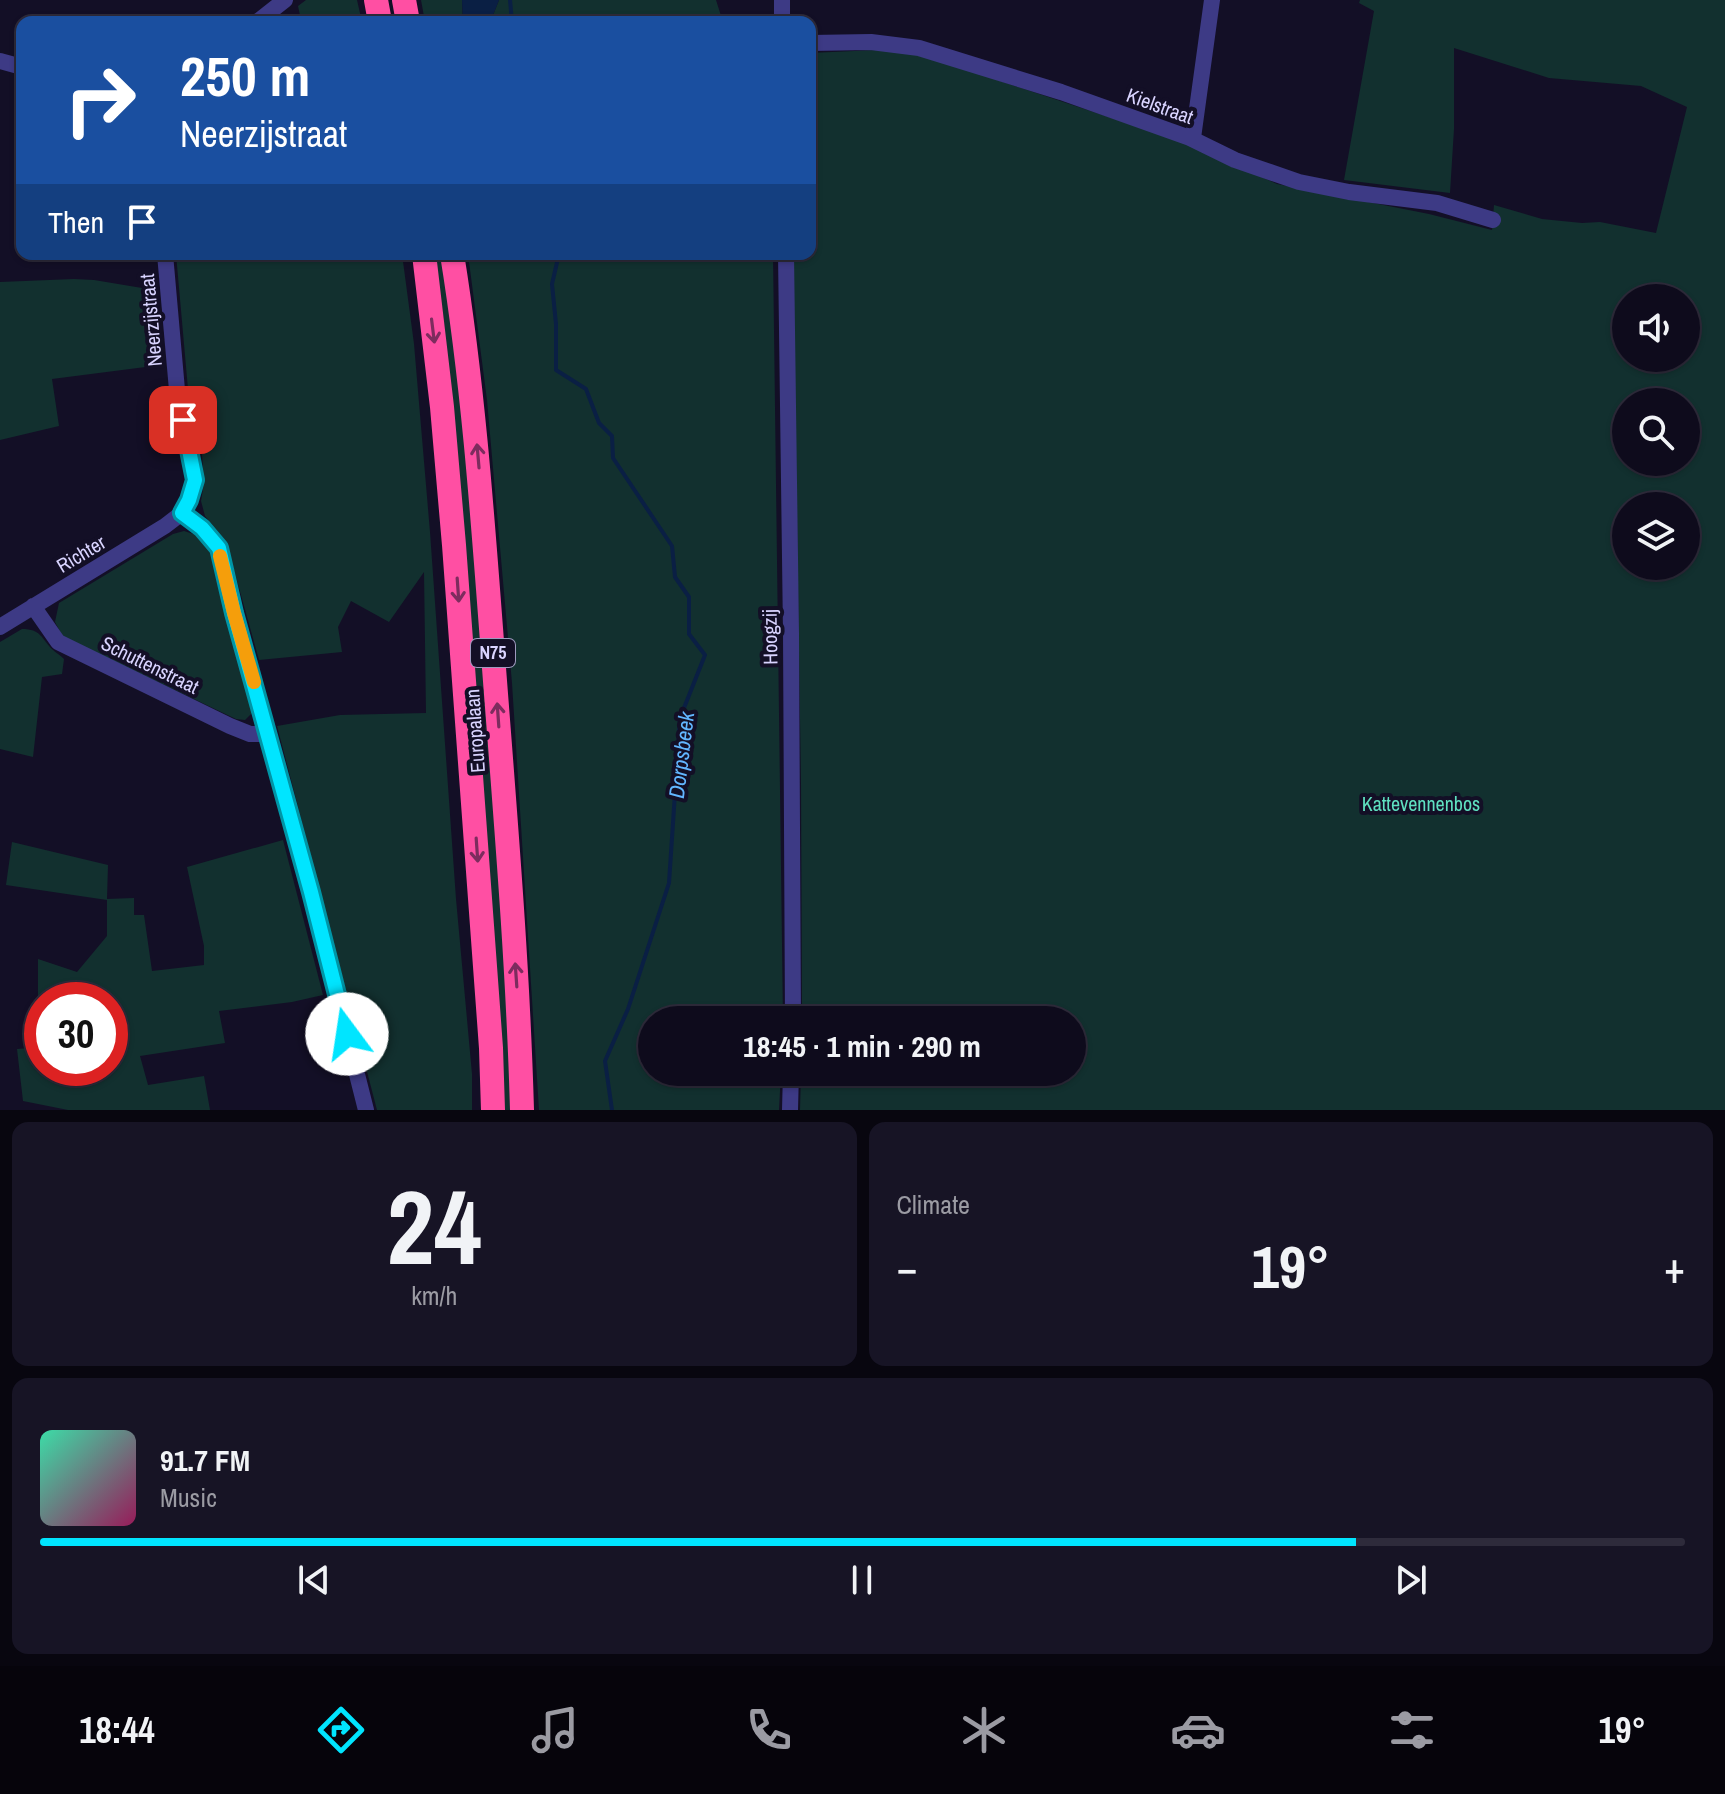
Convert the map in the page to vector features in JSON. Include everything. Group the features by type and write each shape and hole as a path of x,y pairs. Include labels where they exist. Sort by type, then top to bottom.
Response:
{"highway":[{"name":"Europalaan","path":"425,260 453,530 493,1110"},
{"name":"Europalaan","path":"453,260 474,418 485,549 522,1110"}],"street":[{"path":"265,16 285,0"},
{"path":"1193,138 1212,0"},
{"name":"Kielstraat","path":"816,43 871,42 919,48 1061,92 1193,138 1235,160 1299,182 1437,203 1493,220"},
{"name":"Neerzijstraat","path":"166,260 177,390 195,480 182,513"},
{"name":"Hoogzij","path":"786,260 793,1006"},
{"path":"182,513 202,528 219,548 366,1110"},
{"name":"Richter","path":"0,627 182,513"},
{"name":"Schuttenstraat","path":"33,606 58,642 230,726 250,734 266,734"},
{"path":"790,1110 791,1086"}],"green space":[{"path":"306,0 357,0 361,16 300,16 298,6"},
{"path":"421,0 462,0 463,16 424,16"},
{"path":"499,0 716,0 721,16 494,16"},
{"name":"Kattevennenbos","path":"1360,0 1725,0 1725,1110 800,1110 801,1086 1086,1086 1086,1006 802,1006 793,260 816,260 816,53 876,50 919,54 1184,142 1277,184 1429,214 1492,230 1494,205 1542,219 1600,222 1656,233 1687,107 1641,86 1549,78 1454,48 1450,193 1344,180 1374,11 1359,3"},
{"path":"177,260 403,260 414,344 430,532 456,899 472,1074 472,1110 377,1110 277,726 340,715 426,713 424,572 389,622 351,601 338,627 342,652 259,660 226,541 205,516 201,501 204,483 202,455 188,389"},
{"path":"435,260 443,260 470,468 513,1110 502,1110 458,458"},
{"path":"469,260 773,260 783,1006 638,1006 638,1086 780,1086 779,1110 539,1110 512,683 487,400"},
{"path":"74,279 154,290 161,365 52,379 59,426 0,440 0,282"},
{"path":"184,531 200,536 210,547 251,702 252,713 245,720 236,719 63,637 55,622 59,603 173,534"},
{"path":"22,629 37,632 64,659 62,674 42,677 33,757 0,749 0,642"},
{"path":"283,840 323,995 219,1011 225,1043 140,1056 148,1085 204,1076 210,1110 68,1110 23,1101 17,1049 24,1048 24,1086 128,1086 128,982 38,982 38,959 77,972 107,936 107,900 6,885 12,842 108,865 107,899 134,898 134,915 144,915 152,971 204,965 204,946 187,867"}],"water":[{"path":"462,0 499,0 494,16 463,16"}],"waterway":[{"name":"Dorpsbeek","path":"510,0 511,16"},
{"name":"Dorpsbeek","path":"558,260 552,284 556,370 586,389 599,423 612,436 613,458 672,546 675,577 689,597 689,634 705,655 680,718 669,883 628,1009 605,1061 612,1110"}],"slow traffic":[{"path":"220,556 254,682"}],"route":[{"path":"183,420 195,480 182,513 202,528 219,548 347,1034"}]}
